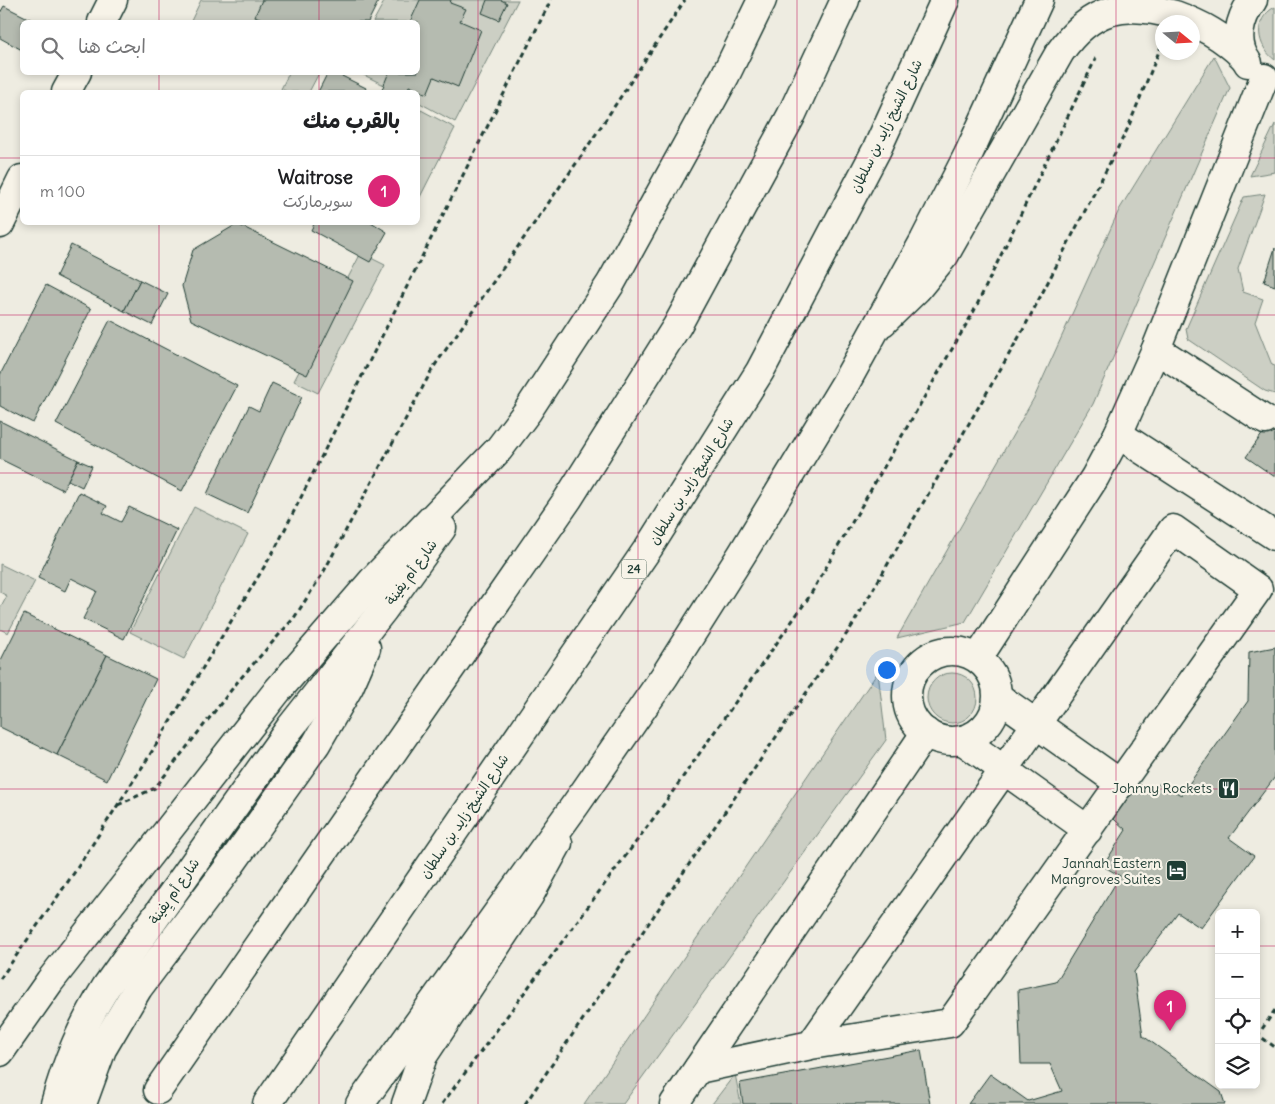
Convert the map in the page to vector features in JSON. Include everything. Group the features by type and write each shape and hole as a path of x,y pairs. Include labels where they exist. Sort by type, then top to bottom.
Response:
{"main road":[{"path":"103,20 113,0"},
{"path":"0,1052 50,981 278,690 375,578 499,449 528,412 611,283 725,76 762,0"},
{"path":"158,1090 568,499 677,326 791,116 845,0"},
{"name":"شارع الشيخ زايد بن سلطان","path":"267,1104 649,548 760,371 877,149 945,0"},
{"path":"360,1104 576,804 664,677 742,554 878,326 968,155 1039,0"},
{"path":"1243,56 1240,25 1245,11 1253,0"},
{"path":"878,326 917,289 944,256 1060,52 1083,25 1109,10 1132,5 1144,6 1207,28 1230,43 1252,68 1269,81 1156,349 1118,434 1094,477 978,658"},
{"path":"67,90 75,75"},
{"path":"0,224 20,183"},
{"path":"1156,349 1265,420"},
{"path":"1118,434 1275,536"},
{"name":"شارع أم يفينة","path":"319,691 383,610 499,449"},
{"path":"698,1069 811,1045 950,1023 1258,589 1173,529 811,1045"},
{"path":"82,1104 102,1049 138,988 226,871 316,744 349,686 383,610"},
{"path":"942,652 964,652 978,658 989,668 996,682 998,697 995,712 987,725 976,735 962,740 946,741 932,737 926,732 912,716 907,702 908,687 914,673 923,662 942,652"},
{"name":"شارع أم يِفينة","path":"55,1104 65,1065 83,1025 106,987 290,728 319,691"},
{"path":"998,697 1121,784"},
{"path":"674,1104 926,732"},
{"path":"962,740 1088,830"},
{"path":"406,1104 423,1056 529,896 548,864 576,804"},
{"path":"0,1036 50,981"}],"path":[{"path":"0,979 118,806 275,550 551,0"},
{"path":"118,806 155,788 239,680 294,618 323,573 433,368 582,155 686,0"},
{"path":"442,1104 664,804 809,597 974,311 1098,55"},
{"path":"524,1104 852,626 1028,321 1128,130 1156,60"},
{"path":"1275,1010 1258,1035 1275,1047"}],"shaded area":[{"path":"201,0 265,0 254,20 191,20"},
{"path":"385,0 518,0 455,122 420,103 420,90 394,90 364,75 420,75 420,20 374,20"},
{"path":"1275,7 1275,60 1264,48 1261,41 1260,26 1268,12"},
{"path":"1214,56 1230,88 1093,404 965,622 897,638 1034,398 1119,210"},
{"path":"288,75 318,75 310,90 281,89"},
{"path":"421,110 455,128 420,197"},
{"path":"1275,124 1275,172 1250,176"},
{"path":"1265,194 1238,269 1243,292 1263,299 1255,322 1272,365 1275,366 1275,394 1265,391 1188,339 1186,329 1244,197"},
{"path":"361,253 385,265 318,393 294,381"},
{"path":"194,507 248,534 184,659 130,632"},
{"path":"0,564 35,581 8,633 0,629 0,609 7,596 0,592"},
{"path":"878,672 886,740 623,1104 584,1104"},
{"path":"947,673 957,673 970,680 977,693 977,703 970,716 957,723 947,723 938,719 931,712 927,703 927,693 931,684 938,677"},
{"path":"735,1074 741,1104 712,1104"}],"building":[{"path":"262,0 379,0 369,20 264,20 255,16"},
{"path":"420,0 451,0 450,3 466,9 460,21 481,30 458,87 434,77 427,94 409,86 408,90 382,90 388,75 420,75 420,20 411,20"},
{"path":"487,0 501,0 507,3 499,20 482,13"},
{"path":"4,6 32,20 20,20 20,49 0,38 0,13"},
{"path":"326,75 340,75 366,88 365,90 319,90"},
{"path":"235,225 239,225 353,281 307,375 191,320 182,286 193,250"},
{"path":"314,225 376,225 387,232 370,262 311,230"},
{"path":"71,245 140,280 124,311 56,276"},
{"path":"1275,248 1275,286 1264,282"},
{"path":"140,280 168,294 152,325 124,311"},
{"path":"46,285 91,309 33,423 0,406 0,375"},
{"path":"110,320 237,386 182,491 56,424"},
{"path":"272,383 302,397 247,513 207,494 249,406 259,411"},
{"path":"1275,416 1275,477 1246,457"},
{"path":"0,421 78,460 63,490 0,459"},
{"path":"78,460 92,466 82,487 68,480"},
{"path":"79,492 107,506 103,513 121,522 129,507 177,530 124,639 83,619 97,591 71,578 65,591 38,578"},
{"path":"24,614 107,655 57,755 0,727 0,662"},
{"name":"Jannah Eastern Mangroves Suites","path":"1275,647 1275,777 1229,838 1254,856 1201,928 1178,913 1134,972 1143,1036 1221,1092 1225,1104 968,1104 990,1074 1028,1101 1062,1091 1050,1064 1021,1064 1018,990 1056,982 1120,876 1103,866 1126,830 1105,811 1128,777 1151,792 1160,783 1181,795 1248,701 1249,652"},
{"path":"107,655 156,679 107,780 57,755"},
{"path":"921,1050 930,1104 743,1104 740,1083"}],"place":[{"name":"Johnny Rockets","path":"1228,788"},
{"name":"Jannah Eastern Mangroves Suites","path":"1177,871"},
{"name":"Waitrose","path":"1170,1031"}]}
